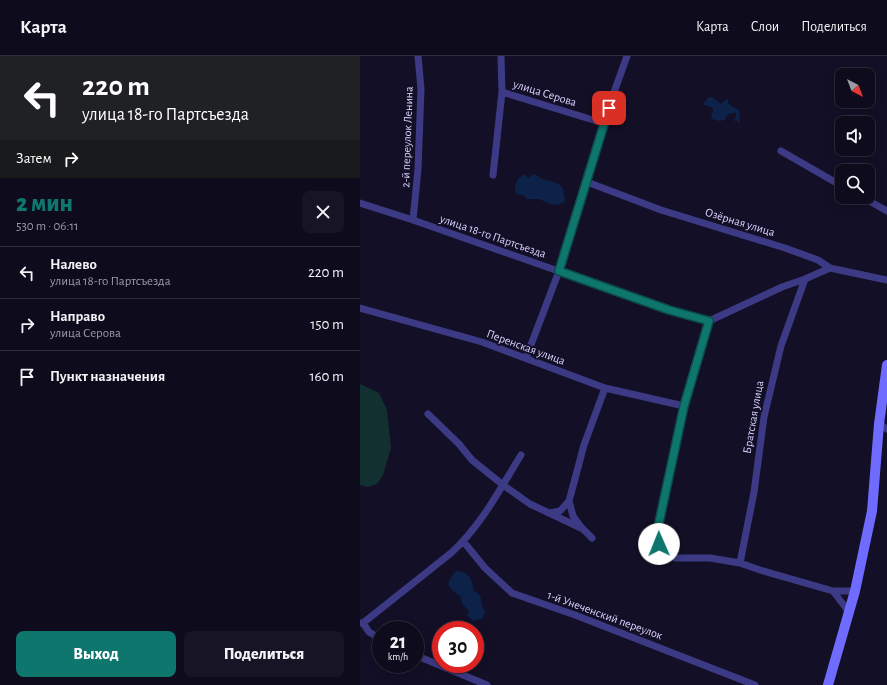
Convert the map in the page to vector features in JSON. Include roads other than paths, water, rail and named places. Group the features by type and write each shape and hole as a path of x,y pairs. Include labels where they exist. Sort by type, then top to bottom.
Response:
{"street":[{"name":"2-й переулок Ленина","path":"413,220 418,169 421,89 418,56"},
{"path":"493,175 502,92 501,56"},
{"path":"526,358 559,271 604,123 627,56"},
{"name":"улица Серова","path":"502,92 604,123"},
{"path":"781,151 835,182"},
{"name":"Озёрная улица","path":"587,182 662,210 785,248 818,260 830,268 887,280"},
{"name":"улица 18-го Партсъезда","path":"360,203 413,220 669,310 709,321"},
{"path":"874,204 887,211"},
{"path":"830,268 806,279 782,287 709,321 684,406 657,532 659,544 665,553 676,558 710,558 740,563 833,590 855,591"},
{"name":"Братская улица","path":"740,563 754,492 764,417 777,360 806,279"},
{"name":"Перенская улица","path":"360,308 482,342 605,388 684,406"},
{"path":"828,685 855,591 872,511 883,427 887,365"},
{"path":"550,513 560,511 569,501 584,444 605,388"},
{"path":"428,414 459,444 472,460 503,485 530,504 583,529"},
{"path":"372,634 368,632 361,623 451,553 464,541 486,512 521,455"},
{"path":"569,501 573,516 592,538"},
{"name":"1-й Унеченский переулок","path":"464,541 485,568 512,593 575,615 755,685"},
{"path":"833,590 849,612"},
{"path":"424,659 487,685"}],"water":[{"path":"709,97 712,97 721,104 728,98 730,105 739,110 740,123 736,120 735,122 734,120 736,113 729,114 725,120 719,121 712,119 711,114 713,112 713,108 703,104"},
{"path":"524,174 528,178 533,174 542,179 560,185 562,187 565,200 563,203 556,205 550,204 539,199 527,199 524,195 516,194 516,182"},
{"path":"456,571 467,574 471,580 474,591 480,595 481,598 485,612 482,619 473,621 467,616 469,611 462,604 461,597 450,588 450,580"}]}
